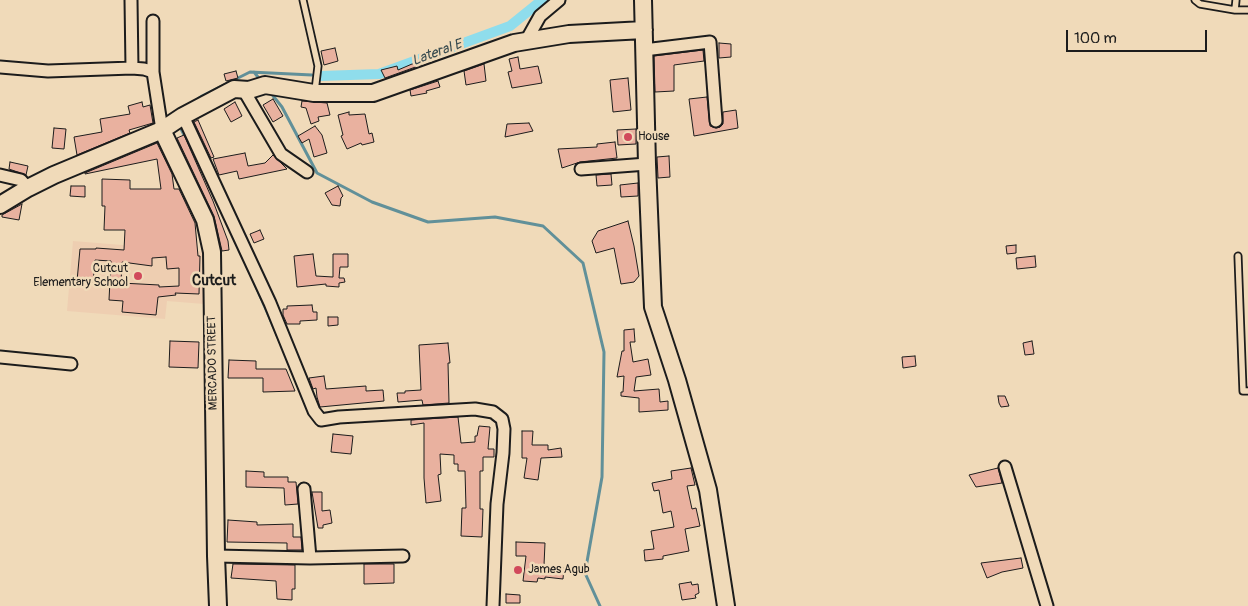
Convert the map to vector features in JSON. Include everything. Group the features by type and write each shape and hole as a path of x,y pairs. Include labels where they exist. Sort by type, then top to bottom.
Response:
{"street":[{"path":"131,0 132,68"},
{"path":"526,41 540,16 559,0"},
{"path":"643,0 646,164 653,307 677,380 708,490 726,606"},
{"path":"153,21 153,72 162,130"},
{"path":"0,205 54,175 162,130 183,116 234,89 252,88 314,93 373,93 514,43 569,34 644,30"},
{"path":"644,50 710,42 716,121"},
{"path":"0,66 48,71 132,68 153,72"},
{"path":"252,88 281,154 307,172"},
{"path":"183,116 266,294 314,411 321,420 338,417 475,409 493,412 502,419 504,429 503,453 497,504 493,606"},
{"name":"MERCADO STREET","path":"162,130 205,220 212,252 218,606"},
{"path":"581,169 646,164"},
{"path":"0,175 21,180 28,188"},
{"path":"0,357 71,364"},
{"path":"1005,466 1047,606"},
{"path":"304,489 310,558"},
{"path":"216,556 310,558 403,556"}],"lane":[{"path":"303,0 318,66 314,93"},
{"path":"1195,0 1200,4 1235,10 1248,10"},
{"path":"1235,10 1236,0"},
{"path":"1238,256 1243,391 1248,391"}],"shaded area":[{"name":"Cutcut Elementary School","path":"73,241 208,252 204,304 167,301 165,319 67,311"}],"building":[{"path":"719,43 731,44 731,57 719,58"},
{"path":"335,48 338,61 324,65 321,51"},
{"path":"703,50 704,61 674,65 674,91 655,92 654,56"},
{"path":"518,57 520,69 538,66 542,83 512,88 508,72 512,71 509,59"},
{"path":"421,63 421,65 385,78 381,70 397,66 398,70 412,64"},
{"path":"484,64 486,81 466,85 464,71"},
{"path":"236,71 238,78 226,81 224,74"},
{"path":"628,78 631,110 613,112 610,80"},
{"path":"438,81 440,87 426,91 427,93 411,96 410,90"},
{"path":"707,97 710,126 720,127 723,124 723,112 736,110 738,128 694,136 689,99"},
{"path":"273,99 283,116 273,122 263,105"},
{"path":"302,101 327,103 330,115 318,117 319,121 311,124 306,108 301,107"},
{"path":"142,102 143,107 150,105 153,123 129,130 130,133 77,155 74,137 102,132 100,119 130,114 128,106"},
{"path":"235,102 242,116 231,122 224,109"},
{"path":"349,112 349,115 365,114 369,134 372,133 374,142 362,145 361,143 347,149 341,136 343,135 338,115"},
{"path":"198,120 214,157 211,158 194,122"},
{"path":"529,123 533,131 505,137 507,124"},
{"path":"315,126 322,135 327,153 314,157 309,139 302,143 298,136"},
{"path":"54,128 66,129 64,149 52,148"},
{"name":"House","path":"636,129 636,144 618,145 617,130"},
{"path":"184,135 213,201 228,241 229,250 222,251 214,216 177,138"},
{"path":"615,142 617,158 580,162 562,168 558,149 597,147 597,144"},
{"path":"157,143 172,174 174,189 179,189 195,223 198,256 200,256 199,294 175,293 176,295 158,297 156,315 122,312 123,301 109,300 111,261 95,260 93,283 77,281 80,249 124,250 125,230 104,230 105,206 102,206 102,179 130,180 130,189 161,189 157,159 85,173","holes":["166,257 167,269 179,268 179,286 159,287 159,285 121,283 122,262 152,266 152,258"]},
{"path":"245,153 248,166 265,163 273,155 287,169 239,179 237,171 219,175 213,159"},
{"path":"669,156 670,177 658,178 657,157"},
{"path":"10,162 28,166 26,175 9,169"},
{"path":"611,174 612,185 597,186 596,175"},
{"path":"638,183 638,196 621,197 620,185"},
{"path":"71,186 85,186 85,197 70,196"},
{"path":"338,186 343,196 340,206 332,205 325,193"},
{"path":"22,204 19,220 2,217 2,215"},
{"path":"628,221 639,276 634,282 621,284 614,248 596,253 592,241 598,231"},
{"path":"260,230 264,239 254,243 250,234"},
{"path":"1016,245 1016,253 1007,254 1006,246"},
{"path":"313,254 316,276 333,277 333,254 348,254 348,267 340,267 339,278 344,278 345,282 339,283 339,287 326,286 326,284 297,287 294,256"},
{"path":"1035,256 1036,267 1017,269 1016,258"},
{"path":"312,305 313,312 317,312 317,320 300,321 300,324 287,324 283,315 283,309 287,309 287,306"},
{"path":"328,317 338,317 338,325 328,326"},
{"path":"634,329 635,342 630,342 633,362 648,359 651,375 636,377 634,391 659,389 660,402 668,401 668,410 639,412 639,398 621,396 624,376 617,377 622,351 624,351 624,330"},
{"path":"170,341 199,342 198,368 169,367"},
{"path":"1032,341 1034,354 1025,355 1023,343"},
{"path":"448,343 450,363 448,363 449,403 423,405 422,400 398,402 397,393 421,390 419,345"},
{"path":"915,356 916,366 903,368 902,357"},
{"path":"229,360 256,361 256,369 286,369 295,391 263,392 263,378 228,378"},
{"path":"324,376 326,389 366,386 366,391 383,390 384,401 320,407 316,388 313,389 309,378"},
{"path":"998,396 1005,396 1009,406 1001,407"},
{"path":"458,417 461,443 475,442 479,426 490,427 488,449 494,449 494,457 483,457 483,471 480,471 480,509 483,509 482,537 461,536 462,508 466,508 465,471 458,471 458,464 454,464 454,455 440,454 441,474 438,475 441,501 426,503 424,423 411,425 411,420"},
{"path":"522,431 533,431 532,445 548,445 548,450 561,448 562,457 541,458 538,480 524,478 527,458 522,458"},
{"path":"333,434 353,436 351,454 331,452"},
{"path":"691,468 695,485 687,486 692,509 696,508 700,526 685,529 689,551 663,556 663,559 645,561 644,550 654,549 651,531 674,527 671,511 663,513 659,490 654,491 652,483 672,479 671,471"},
{"path":"998,468 1002,483 976,487 969,475"},
{"path":"246,471 264,472 264,477 288,477 288,482 296,482 298,504 285,505 284,488 246,487"},
{"path":"312,492 322,492 322,511 330,510 332,523 323,525 323,528 318,528"},
{"path":"228,520 257,522 257,525 293,524 293,537 301,537 302,550 287,550 287,543 227,542"},
{"path":"516,542 545,543 544,565 564,568 563,579 545,577 545,579 538,578 537,582 523,581 526,556 516,556"},
{"path":"1021,558 1023,568 1002,572 987,578 981,563"},
{"path":"233,564 295,565 295,589 292,589 292,600 277,599 276,581 231,578"},
{"path":"364,564 394,564 394,583 364,584"},
{"path":"691,582 692,585 698,584 699,593 695,595 696,598 682,600 679,584"},
{"path":"506,594 520,595 520,603 506,603"}],"waterway":[{"name":"Lateral E","path":"321,76 379,74 510,26 542,0"},
{"path":"195,101 250,72 312,75"},
{"path":"254,72 261,81"},
{"path":"270,92 282,107 317,173 372,202 428,222 495,217 543,226 583,263 604,352 602,477 585,573 600,606"},
{"path":"180,127 197,160"},
{"path":"251,275 280,342"}],"place":[{"name":"House","path":"628,137"},
{"name":"Cutcut Elementary School","path":"138,276"},
{"name":"James Agub","path":"518,570"}],"district":[{"name":"Cutcut","path":"214,281"}]}
